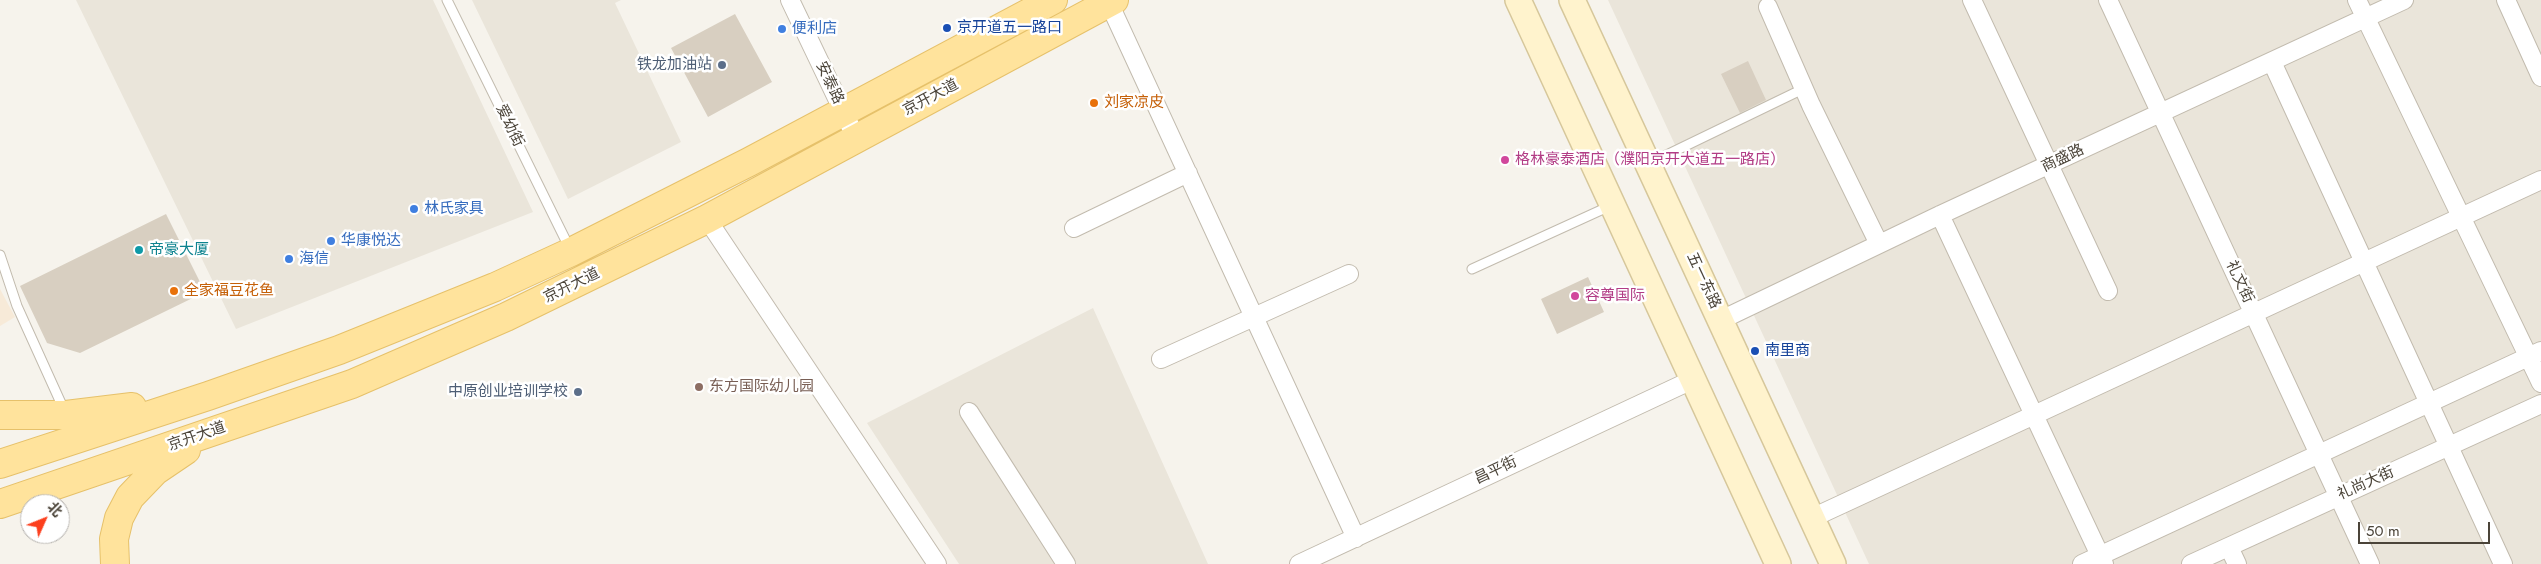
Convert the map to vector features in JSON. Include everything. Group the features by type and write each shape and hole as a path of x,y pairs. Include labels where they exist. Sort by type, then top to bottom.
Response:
{"main road":[{"name":"京开大道","path":"0,464 208,396 400,326 571,252 750,162 1053,0"},
{"name":"京开大道","path":"0,504 352,384 412,360 506,318 707,219 1111,1"},
{"path":"0,415 66,416 208,396"},
{"path":"115,564 114,539 119,518 130,497 155,471 179,453 270,412"}],"street":[{"name":"安泰路","path":"790,0 856,138"},
{"path":"1518,0 1778,564"},
{"name":"五一东路","path":"1572,0 1833,564"},
{"path":"1972,0 2108,291"},
{"name":"礼文街","path":"2108,0 2370,564"},
{"path":"2357,0 2461,217 2535,354 2541,383"},
{"name":"商盛路","path":"1721,320 1879,244 2404,0"},
{"path":"2506,0 2541,77"},
{"path":"1111,1 1356,538"},
{"path":"1768,6 1811,105 1879,244"},
{"path":"2272,62 2503,564"},
{"path":"1074,228 1188,173"},
{"path":"1812,518 2541,180"},
{"path":"1940,216 2102,560"},
{"path":"707,219 937,564"},
{"path":"1161,359 1349,274"},
{"path":"2082,564 2102,560 2318,454 2535,354"},
{"name":"昌平街","path":"1299,564 1694,379"},
{"name":"礼尚大街","path":"2191,564 2541,404"},
{"path":"969,412 1066,564"},
{"path":"2229,547 2236,564"}],"lane":[{"name":"爱幼街","path":"447,0 571,252"},
{"path":"1648,163 1805,88"},
{"path":"1472,269 1613,205"},
{"path":"0,255 17,306 66,416"}],"shaded area":[{"path":"76,0 433,0 533,212 236,329"},
{"path":"472,0 621,0 615,3 681,142 568,199"},
{"name":"南里商","path":"1608,0 2541,0 2541,564 1869,564"},
{"path":"0,289 15,317 0,326"},
{"path":"1093,308 1208,564 959,564 867,423"}],"building":[{"name":"铁龙加油站","path":"735,14 772,82 708,117 671,48"},
{"path":"1748,61 1766,100 1740,113 1721,74"},
{"name":"帝豪大厦","path":"166,214 205,292 80,353 47,343 20,286"},
{"path":"1588,277 1604,312 1557,334 1541,299"}],"place":[{"name":"京开道五一路口","path":"947,28"},
{"name":"便利店","path":"782,29"},
{"name":"铁龙加油站","path":"722,65"},
{"name":"刘家凉皮","path":"1094,103"},
{"name":"格林豪泰酒店（濮阳京开大道五一路店）","path":"1505,160"},
{"name":"林氏家具","path":"414,209"},
{"name":"华康悦达","path":"331,241"},
{"name":"帝豪大厦","path":"139,250"},
{"name":"海信","path":"289,259"},
{"name":"全家福豆花鱼","path":"174,291"},
{"name":"容尊国际","path":"1575,296"},
{"name":"南里商","path":"1755,351"},
{"name":"东方国际幼儿园","path":"699,387"},
{"name":"中原创业培训学校","path":"578,392"}]}
